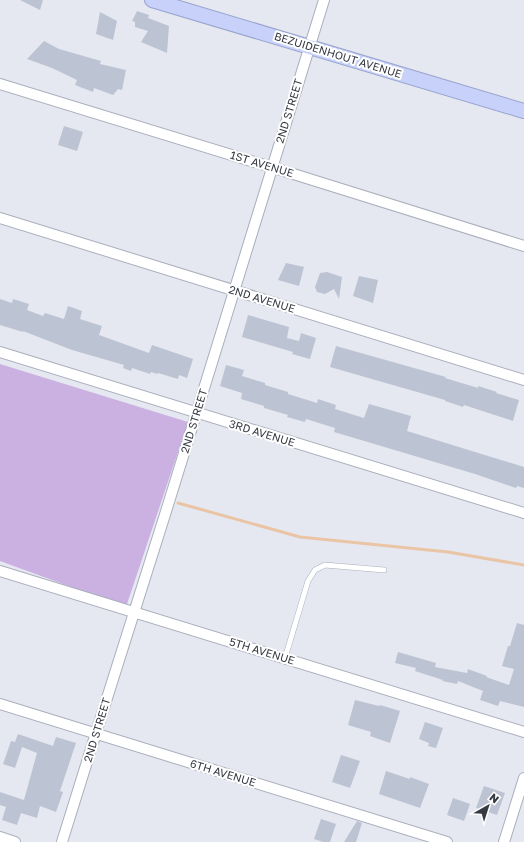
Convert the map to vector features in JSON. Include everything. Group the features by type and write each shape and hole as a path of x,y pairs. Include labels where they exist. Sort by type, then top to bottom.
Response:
{"street":[{"name":"BEZUIDENHOUT AVENUE","path":"152,0 524,111"},
{"name":"2ND STREET","path":"62,842 324,0"},
{"name":"1ST AVENUE","path":"0,84 524,246"},
{"name":"2ND AVENUE","path":"0,218 524,380"},
{"name":"3RD AVENUE","path":"0,352 524,513"},
{"name":"5TH AVENUE","path":"0,571 524,732"},
{"name":"6TH AVENUE","path":"0,704 447,842"},
{"path":"504,842 524,778"},
{"path":"0,838 14,842"}],"lane":[{"path":"284,658 308,580 315,570 325,565 384,570"}],"shaded area":[{"path":"0,364 188,422 126,607 0,561"}],"building":[{"path":"20,0 43,0 40,10"},
{"path":"137,11 149,15 148,18 169,26 167,53 141,42 148,31 135,27 135,22 132,21"},
{"path":"100,12 117,21 113,40 96,34"},
{"path":"44,41 59,49 101,61 100,64 126,70 122,90 118,89 113,95 94,88 93,92 75,85 77,80 52,68 27,59"},
{"path":"64,126 83,132 77,151 58,145"},
{"path":"286,263 304,267 299,286 278,280"},
{"path":"327,272 342,277 339,299 334,289 325,294 317,292 315,287 320,273"},
{"path":"359,276 378,280 373,303 353,296"},
{"path":"0,299 12,303 13,299 29,304 27,310 43,316 45,313 64,319 68,306 82,311 80,319 102,326 99,335 149,353 152,345 193,359 187,378 179,375 178,379 158,373 151,372 150,374 132,368 131,371 123,368 124,365 72,350 23,331 0,325"},
{"path":"248,315 289,327 287,338 299,341 301,333 316,338 310,359 292,354 293,352 242,337"},
{"path":"336,346 446,377 445,378 478,388 478,386 519,400 513,421 464,405 463,407 445,400 330,367"},
{"path":"226,365 244,370 242,376 288,392 288,394 317,403 318,399 336,405 335,409 364,418 369,404 411,416 407,431 524,467 524,488 517,486 516,488 475,474 334,432 335,428 306,419 305,422 287,417 288,415 241,399 242,393 220,386"},
{"path":"517,623 524,625 524,707 500,701 498,706 480,700 483,691 458,681 457,684 442,681 443,680 415,671 416,668 395,663 398,652 436,663 435,667 467,673 468,669 509,685 514,669 502,666"},
{"path":"355,700 400,711 390,743 370,736 371,732 348,725"},
{"path":"425,722 443,728 436,748 428,746 429,743 419,739"},
{"path":"18,734 53,746 56,737 76,743 60,791 63,792 56,812 40,806 37,818 21,813 17,825 2,820 6,807 0,805 0,792 24,800 37,753 22,747 15,768 3,764 11,741 15,742"},
{"path":"341,755 360,761 350,788 332,782"},
{"path":"386,771 410,779 410,777 429,784 420,808 379,794"},
{"path":"484,786 505,793 497,815 476,808"},
{"path":"453,798 470,804 464,821 447,815"},
{"path":"321,819 336,824 330,842 323,842 314,839"},
{"path":"357,821 362,823 356,842 344,842"}],"waterway":[{"path":"178,503 300,537 448,552 524,565"}]}
